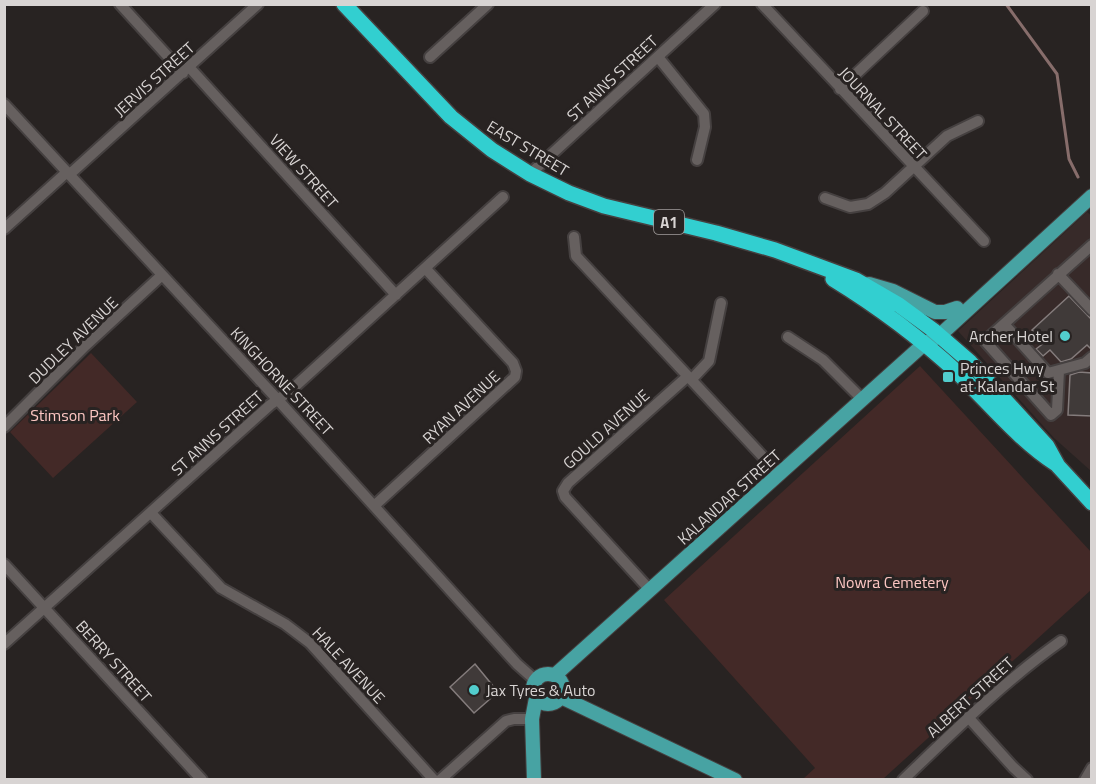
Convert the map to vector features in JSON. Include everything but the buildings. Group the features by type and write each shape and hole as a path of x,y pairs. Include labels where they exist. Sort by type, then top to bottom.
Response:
{"highway":[{"name":"EAST STREET","path":"344,4 451,117 492,150 530,174 604,206 750,242 856,280 899,305 932,337"},
{"name":"EAST STREET","path":"810,265 932,337"},
{"name":"A1","path":"932,337 959,374 1039,453 1058,466 1092,503"}],"main road":[{"name":"KALANDAR STREET","path":"932,337 957,308 1092,185"},
{"name":"KALANDAR STREET","path":"555,675 1092,196"},
{"path":"856,280 893,291 935,312 957,308"},
{"path":"534,780 532,719 536,698 533,689 535,681 542,675 555,675 562,682 561,697 551,704 543,703 536,698"},
{"path":"561,697 735,780"}],"street":[{"name":"VIEW STREET","path":"120,4 186,70 396,295"},
{"name":"JERVIS STREET","path":"4,229 258,4"},
{"path":"430,57 488,4"},
{"name":"ST ANNS STREET","path":"530,174 715,4"},
{"name":"JOURNAL STREET","path":"762,4 984,241"},
{"path":"840,88 922,11"},
{"path":"658,57 704,114 705,127 697,160"},
{"name":"KINGHORNE STREET","path":"4,104 535,681"},
{"path":"825,198 850,207 868,204 885,193 946,136 978,121"},
{"name":"ST ANNS STREET","path":"4,644 286,395 503,197"},
{"path":"574,237 576,256 779,474"},
{"path":"1059,371 1057,410 1051,415 985,341 1092,245"},
{"name":"RYAN AVENUE","path":"374,506 515,377 516,371 513,363 426,268"},
{"path":"1058,274 1092,310"},
{"name":"DUDLEY AVENUE","path":"4,427 162,275"},
{"path":"690,377 709,361 721,303"},
{"path":"1004,324 1048,373 1085,363 1092,357"},
{"path":"788,337 823,360 862,399"},
{"name":"GOULD AVENUE","path":"650,590 565,497 563,491 568,483 690,377"},
{"name":"HALE AVENUE","path":"151,513 221,588 285,624 310,643 434,780"},
{"name":"BERRY STREET","path":"4,564 202,780"},
{"name":"ALBERT STREET","path":"903,780 1026,665 1061,641"},
{"path":"968,717 1027,780"},
{"path":"440,780 506,722 514,718 532,719"},
{"path":"1085,780 1092,768"}],"shaded area":[{"path":"1087,212 1092,216 1091,471 1054,438 958,331"}],"green space":[{"name":"Stimson Park","path":"91,353 137,402 53,478 10,432"},
{"name":"Nowra Cemetery","path":"920,366 1091,552 1091,590 883,779 803,779 815,768 664,600"}],"waterway":[{"path":"1006,4 1057,74 1069,159 1078,177"}],"place":[{"name":"Archer Hotel","path":"1065,336"},
{"name":"Princes Hwy at Kalandar St","path":"948,377"},
{"name":"Jax Tyres & Auto","path":"474,690"}]}
